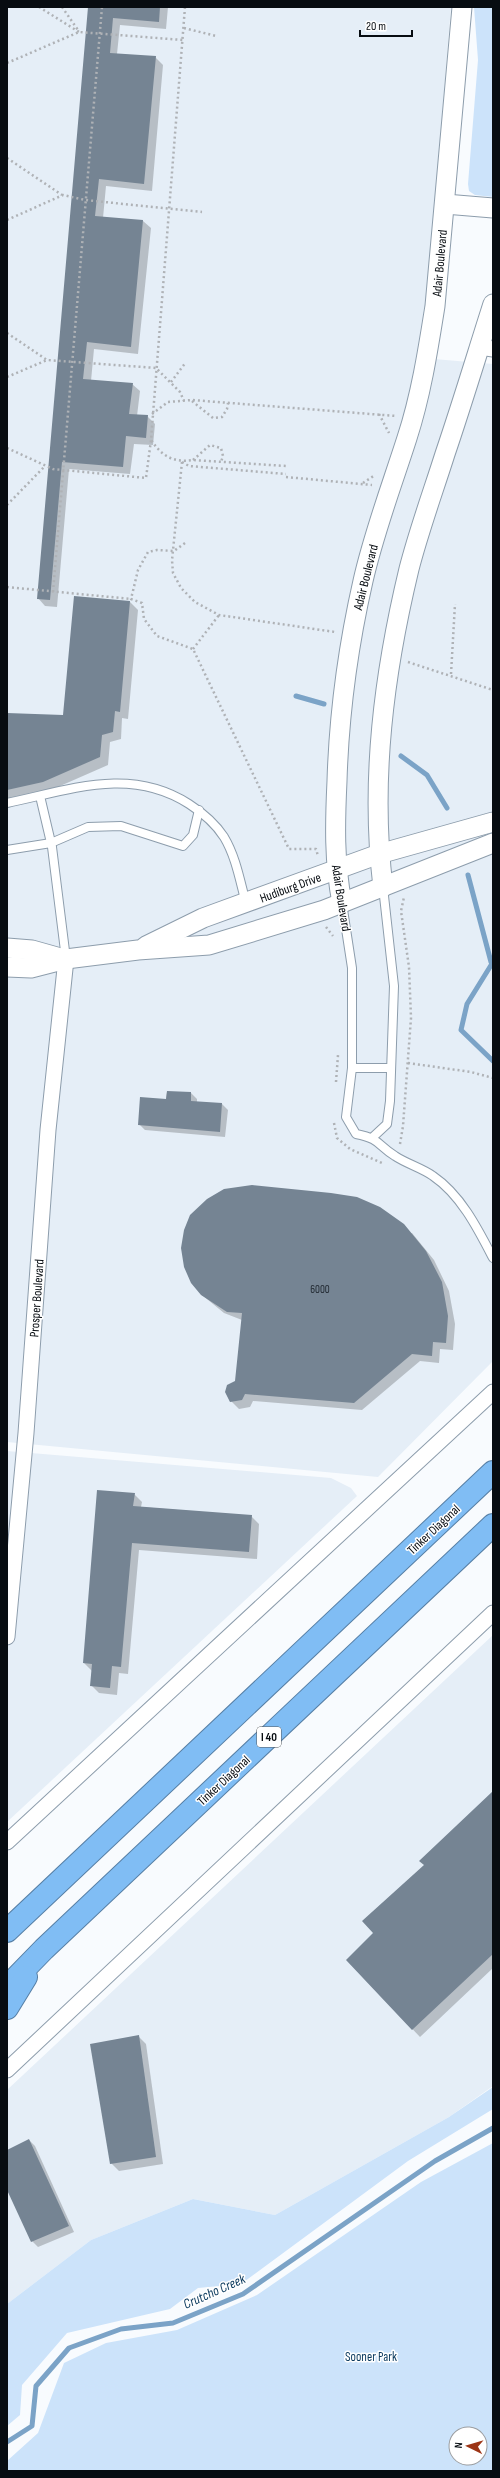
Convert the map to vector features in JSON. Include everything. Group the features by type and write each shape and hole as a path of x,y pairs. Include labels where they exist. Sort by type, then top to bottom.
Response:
{"highway":[{"name":"Tinker Diagonal","path":"7,1931 493,1472"},
{"name":"Tinker Diagonal","path":"7,1987 44,1949 493,1526"},
{"path":"7,1915 68,1874"},
{"path":"7,2008 44,1949"}],"street":[{"name":"Adair Boulevard","path":"342,903 328,873 338,758 351,639 363,580 412,418 428,354 436,306 462,7"},
{"path":"445,204 493,208"},
{"path":"383,887 379,854 379,766 391,657 409,568 422,523 486,348 493,304"},
{"name":"Hudiburg Drive","path":"138,950 203,918 246,904 379,854 493,822"},
{"name":"Hudiburg Drive","path":"7,967 31,968 66,959 138,950 209,945 324,910 493,843"},
{"name":"Hudiburg Drive","path":"7,948 32,950 66,959"},
{"name":"Prosper Boulevard","path":"7,1637 26,1433 48,1130 66,959"},
{"path":"9,1836 493,1392"},
{"path":"7,2070 493,1613"}],"lane":[{"path":"7,803 98,785 127,783 145,784 164,790 199,810 213,822 230,848 246,904"},
{"path":"40,796 51,843 65,939 66,959"},
{"path":"7,850 51,843 88,827 121,826 183,846 193,835 199,810"},
{"path":"373,1137 387,1124 392,1068 394,986 383,887"},
{"name":"Adair Boulevard","path":"342,903 352,968 352,1068 346,1117 356,1134 373,1137 394,1155 434,1177 444,1186 476,1225 493,1258"},
{"path":"352,1068 392,1068"}],"path":[{"path":"39,7 79,32 183,40"},
{"path":"62,7 79,32"},
{"path":"52,592 102,7"},
{"path":"7,448 45,466 62,470 146,478 151,440 185,7"},
{"path":"184,28 216,36"},
{"path":"7,63 79,32"},
{"path":"7,158 63,195 85,200 202,212"},
{"path":"7,220 63,195"},
{"path":"7,333 47,360"},
{"path":"7,377 47,360 156,368 182,393 184,401"},
{"path":"170,382 186,362"},
{"path":"152,415 168,402 192,400 412,418"},
{"path":"192,400 213,418 222,417 227,409 228,403"},
{"path":"151,440 159,451 170,459 182,462 189,466 391,487"},
{"path":"193,460 210,445 221,448 223,456 221,462"},
{"path":"182,462 193,460 286,466"},
{"path":"182,462 184,468"},
{"path":"182,462 173,573 181,588 195,602 219,615 324,629 351,639"},
{"path":"7,505 45,466"},
{"path":"131,599 138,570 148,552 157,550 174,551 185,543"},
{"path":"7,587 131,599 142,603 144,619 157,636 192,649 289,849 316,849 328,873"},
{"path":"451,674 455,604"},
{"path":"192,649 219,615"},
{"path":"391,657 451,674 493,690"},
{"path":"324,910 325,926 335,939"},
{"path":"336,1089 338,1051"},
{"path":"408,1063 493,1078"},
{"path":"333,1119 337,1138 350,1149 387,1166"}],"shaded area":[{"path":"7,7 451,7 422,358 493,364 493,1361 378,1477 7,1442"},
{"path":"7,1451 331,1478 351,1488 357,1496 7,1822"},
{"path":"493,1635 493,2086 449,2117 275,2215 193,2199 91,2240 7,2304 7,2090"}],"green space":[{"path":"474,7 493,7 493,197 475,195 469,191 468,184 478,60"},
{"path":"493,2087 493,2109 408,2161 241,2284 198,2288 170,2309 67,2333 22,2385 20,2415 7,2426 7,2304 91,2240 193,2199 275,2215 449,2117"},
{"name":"Sooner Park","path":"493,2143 493,2471 7,2471 7,2461 38,2433 64,2363 106,2343 177,2330 257,2295 421,2182"}],"building":[{"path":"88,7 160,7 159,22 113,18 110,53 156,56 144,184 99,179 95,216 143,220 131,347 87,342 83,379 133,383 129,414 148,415 146,438 126,436 123,467 62,462 50,600 37,599"},
{"path":"74,596 130,601 120,712 115,711 113,732 102,735 100,757 43,782 7,790 7,713 63,715"},
{"path":"167,1091 191,1092 191,1101 222,1103 220,1132 138,1125 140,1097 166,1099"},
{"path":"252,1185 357,1197 380,1207 404,1224 426,1251 442,1282 448,1316 446,1343 433,1342 432,1356 412,1354 354,1403 245,1394 242,1400 230,1402 225,1392 227,1385 235,1381 242,1313 227,1312 201,1295 191,1283 184,1267 181,1248 184,1230 190,1215 207,1199 224,1189"},
{"path":"97,1490 135,1493 133,1506 252,1515 249,1552 132,1543 121,1667 112,1666 110,1688 90,1686 92,1664 83,1663"},
{"path":"493,1791 493,1954 412,2030 346,1960 373,1933 362,1921 424,1865 419,1861"},
{"path":"139,2035 156,2157 110,2164 90,2044"},
{"path":"29,2139 69,2226 31,2242 7,2190 7,2150"}],"waterway":[{"path":"296,696 324,704"},
{"path":"401,756 427,775 447,808"},
{"path":"468,875 491,962"},
{"path":"493,962 467,1004 461,1030 493,1061"},
{"name":"Crutcho Creek","path":"7,2442 32,2426 36,2386 69,2348 121,2329 173,2323 243,2294 435,2161 493,2128"}]}
